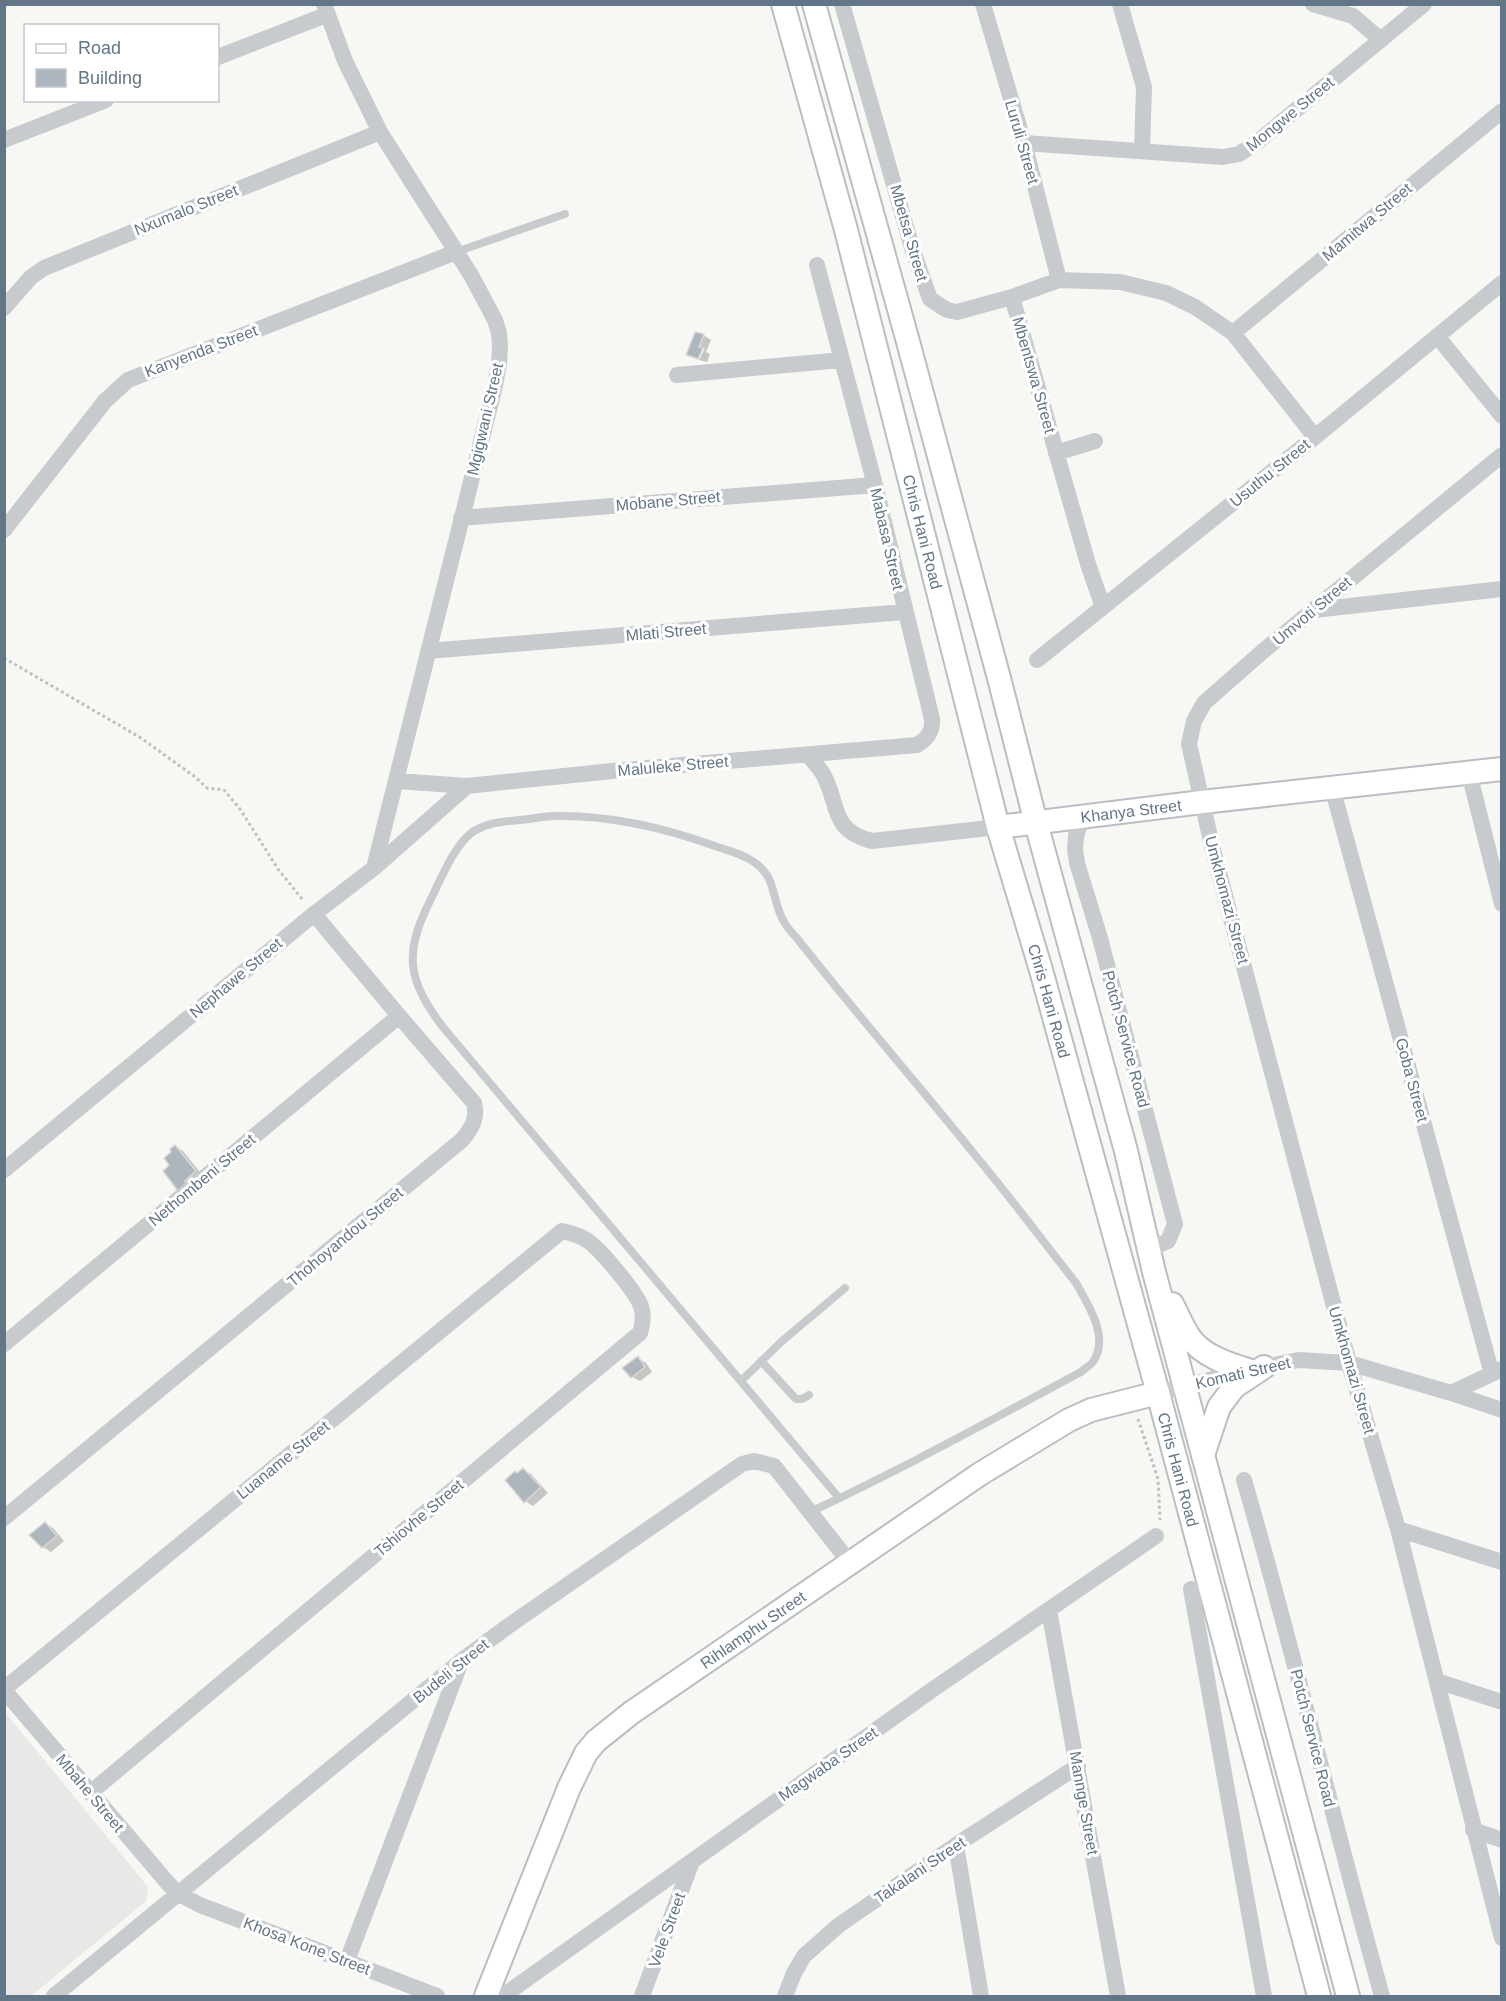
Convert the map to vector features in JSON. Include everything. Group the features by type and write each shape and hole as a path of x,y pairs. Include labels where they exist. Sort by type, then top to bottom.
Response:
{"main road":[{"name":"Chris Hani Road","path":"783,4 845,226 998,827 1041,970 1158,1393 1319,1996"},
{"name":"Chris Hani Road","path":"814,4 1126,1151 1154,1272 1348,1996"},
{"name":"Khanya Street","path":"998,827 1502,769"},
{"path":"1154,1272 1191,1340 1206,1353 1224,1362 1256,1369"},
{"path":"1203,1455 1219,1407 1234,1387 1256,1369"},
{"name":"Rihlamphu Street","path":"486,1996 569,1788 586,1753 596,1741 631,1713 980,1474 1069,1420 1091,1410 1158,1393"}],"street":[{"name":"Mbetsa Street","path":"842,4 913,251 930,299 947,310 957,312 1012,297 1059,280 1120,282 1166,293 1195,307 1233,333 1315,437"},
{"name":"Luruli Street","path":"983,4 1024,142 1059,280"},
{"path":"1120,4 1144,87 1142,151"},
{"path":"1313,4 1353,16 1381,40"},
{"name":"Mongwe Street","path":"1024,142 1223,157 1239,154 1256,143 1424,4"},
{"path":"219,57 325,10"},
{"name":"Mgigwani Street","path":"325,10 345,61 380,132 456,252 495,320 500,333 499,365 494,390 374,868"},
{"path":"4,140 101,102"},
{"name":"Mamitwa Street","path":"1233,333 1502,111"},
{"name":"Nxumalo Street","path":"4,308 26,282 44,268 380,132"},
{"name":"Kanyenda Street","path":"4,530 105,401 128,380 456,252"},
{"name":"Mabasa Street","path":"817,265 875,485 904,612 932,719"},
{"name":"Usuthu Street","path":"1037,660 1315,437 1502,283"},
{"name":"Mbentswa Street","path":"1012,297 1088,564 1103,606"},
{"path":"1437,336 1502,416"},
{"path":"677,375 842,360"},
{"name":"Mbentswa Street","path":"1056,453 1095,441"},
{"name":"Umvoti Street","path":"1202,802 1189,744 1198,711 1204,703 1502,455"},
{"name":"Mobane Street","path":"461,518 875,485"},
{"path":"1314,610 1502,589"},
{"name":"Mlati Street","path":"428,651 904,612"},
{"name":"Maluleke Street","path":"397,781 467,786 917,745 924,741 930,733 932,719"},
{"name":"Khanya Street","path":"808,755 824,775 839,820 844,827 862,838 872,841 998,827"},
{"path":"1469,773 1502,904"},
{"name":"Nephawe Street","path":"4,1170 314,914 374,868 467,786"},
{"name":"Goba Street","path":"1332,787 1497,1372"},
{"name":"Umkhomazi Street","path":"1202,802 1349,1364 1398,1529 1502,1938"},
{"name":"Potch Service Road","path":"1083,816 1074,849 1077,864 1100,938 1175,1224 1168,1241 1149,1249"},
{"name":"Thohoyandou Street","path":"4,1518 453,1148 471,1129 476,1115 474,1102 314,914"},
{"name":"Nethombeni Street","path":"4,1344 399,1016"},
{"name":"Luaname Street","path":"4,1689 562,1231"},
{"name":"Tshiovhe Street","path":"90,1793 640,1333 643,1318 637,1298 594,1245 578,1235 562,1231"},
{"name":"Komati Street","path":"1158,1393 1299,1360 1349,1364 1502,1410"},
{"path":"1451,1393 1497,1372"},
{"name":"Budeli Street","path":"54,1996 461,1661 524,1614 742,1464 754,1461 774,1466 850,1563"},
{"name":"Potch Service Road","path":"1244,1480 1275,1587 1320,1767 1382,1996"},
{"path":"1398,1529 1502,1562"},
{"name":"Magwaba Street","path":"502,1996 691,1864 747,1821 1156,1536"},
{"path":"1191,1589 1264,1996"},
{"name":"Mannge Street","path":"1049,1610 1118,1996"},
{"path":"347,1961 461,1661"},
{"path":"1437,1681 1502,1702"},
{"name":"Mbahe Street","path":"4,1689 177,1893"},
{"name":"Takalani Street","path":"785,1996 799,1964 814,1946 840,1925 956,1845 1078,1766"},
{"path":"1473,1830 1502,1840"},
{"path":"956,1845 981,1996"},
{"name":"Vele Street","path":"642,1996 691,1864"},
{"name":"Khosa Kone Street","path":"177,1893 200,1905 437,1996"}],"lane":[{"path":"456,252 565,214"},
{"path":"810,1512 920,1460 1092,1363 1099,1341 1089,1306 1076,1282 975,1154 783,921 771,881 764,869 749,858 703,841 602,818 555,816 492,823 473,832 462,843 424,912 412,953 413,971 424,1002 839,1498"},
{"path":"741,1381 781,1342 845,1288"},
{"path":"761,1361 796,1399 809,1395"}],"path":[{"path":"4,658 141,738 207,788 224,790 240,809 278,869 314,914"},
{"path":"1132,1400 1158,1479 1161,1523 1156,1536"}],"shaded area":[{"path":"5,1712 148,1887 146,1901 31,1996 5,1996"}],"building":[{"path":"695,332 704,334 699,347 703,348 698,359 686,355"},
{"path":"175,1145 196,1171 178,1191 163,1171 169,1165 164,1158"},
{"path":"638,1356 645,1367 631,1378 622,1368"},
{"path":"523,1468 541,1487 524,1503 505,1480 515,1471 517,1473"},
{"path":"45,1522 57,1536 42,1548 29,1535"}]}
